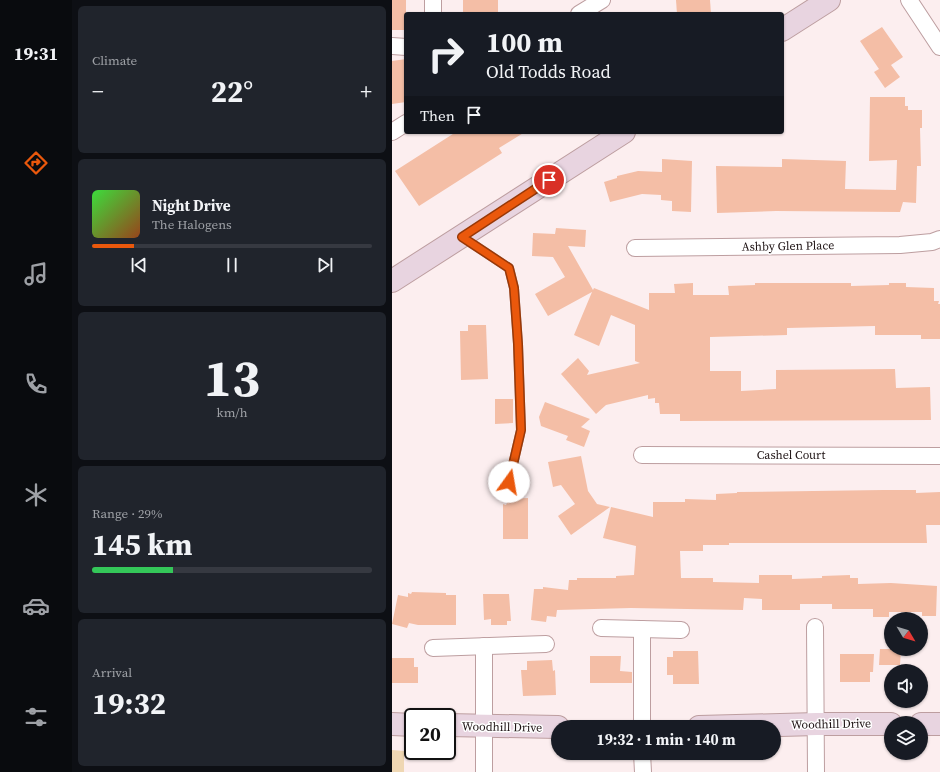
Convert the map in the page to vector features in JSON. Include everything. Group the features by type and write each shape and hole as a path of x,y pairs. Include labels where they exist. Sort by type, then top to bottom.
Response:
{"street":[{"path":"433,0 434,12"},
{"path":"582,12 602,0"},
{"path":"784,29 829,0"},
{"path":"909,0 940,47"},
{"path":"392,46 404,47"},
{"path":"392,132 404,124"},
{"path":"394,275 462,237 621,134"},
{"name":"Ashby Glen Place","path":"636,248 900,245 932,242 940,239"},
{"name":"Cashel Court","path":"642,456 940,456"},
{"path":"815,627 817,724 816,772"},
{"path":"601,628 681,630"},
{"path":"642,629 642,720"},
{"path":"433,648 546,644"},
{"path":"484,646 484,772"},
{"path":"392,724 404,725"},
{"name":"Woodhill Drive","path":"781,725 884,724"},
{"path":"928,724 940,724"},
{"name":"Woodhill Drive","path":"456,726 551,728"},
{"path":"642,760 643,772"}],"lane":[{"path":"462,237 509,268 514,288 518,344 521,430 509,482"}],"shaded area":[{"path":"392,750 404,751 404,772 392,772"}],"building":[{"path":"392,0 406,0 404,30 392,30"},
{"path":"463,0 498,0 498,12 463,12"},
{"path":"676,0 710,0 711,12 677,12"},
{"path":"882,27 903,57 891,65 900,77 885,88 874,72 879,69 860,41"},
{"path":"404,59 404,102 392,104 392,61"},
{"path":"870,97 905,97 905,106 908,106 908,110 922,110 922,128 920,128 921,166 917,166 916,203 903,202 900,212 776,211 717,213 716,166 782,167 782,159 846,161 845,189 896,190 897,160 869,161"},
{"path":"453,134 522,134 499,148 502,153 419,206 395,171"},
{"path":"662,159 692,161 691,212 672,211 672,201 661,200 661,195 642,194 610,202 604,182 617,178 617,176 638,171 662,172"},
{"path":"556,228 586,230 585,247 568,246 593,290 594,288 649,310 649,293 675,293 674,284 693,283 693,295 729,295 728,286 755,285 755,283 851,283 851,286 906,283 906,287 934,288 934,301 939,301 938,304 940,304 940,339 921,339 921,335 875,335 875,326 787,328 787,335 710,337 710,371 741,371 741,391 776,389 776,370 895,369 896,388 930,387 931,420 680,421 680,414 660,414 659,403 655,403 655,398 648,399 648,395 606,405 596,414 561,374 578,358 589,371 587,375 640,363 635,361 635,325 611,315 599,346 574,335 592,292 548,316 535,294 565,277 553,257 532,256 533,233 555,234"},
{"path":"468,325 486,325 488,379 461,380 460,331 468,331"},
{"path":"495,399 513,399 513,423 495,424"},
{"path":"545,402 590,419 581,427 590,431 584,447 566,440 568,436 541,426 539,417"},
{"path":"581,456 588,491 597,504 610,507 571,535 558,516 575,504 561,485 553,487 548,462"},
{"path":"916,490 916,493 940,492 940,525 926,525 927,543 729,543 729,545 703,545 703,551 680,551 681,578 713,578 713,582 759,583 759,575 792,575 792,579 850,575 850,578 858,578 858,584 891,583 937,586 936,616 928,616 928,612 884,612 884,617 873,617 873,609 832,609 832,604 800,604 800,610 762,610 762,599 744,598 743,610 631,608 557,610 556,617 547,616 546,622 531,620 534,589 543,589 543,587 568,590 569,580 577,580 577,578 616,578 616,576 634,575 636,546 603,538 611,507 653,517 653,502 685,502 685,499 716,500 716,494 737,492"},
{"path":"528,498 528,539 503,539 503,504 506,505 509,499"},
{"path":"412,592 446,593 446,595 456,595 456,625 418,625 409,623 407,628 392,624 398,595 408,597 408,593 411,594"},
{"path":"483,594 509,594 511,621 507,621 507,625 491,625 491,619 484,620"},
{"path":"880,649 884,649 884,656 901,656 900,664 879,665"},
{"path":"673,651 698,651 699,684 673,684 673,675 667,675 667,657 673,657"},
{"path":"840,654 874,654 873,672 870,672 870,682 840,682"},
{"path":"590,656 621,656 620,671 632,672 632,683 590,683"},
{"path":"392,658 414,658 414,667 418,667 418,683 392,683"},
{"path":"552,660 553,671 555,670 556,695 523,696 521,670 527,670 527,661"}],"route":[{"path":"509,482 521,430 518,344 514,288 509,268 462,237 549,180"}]}
